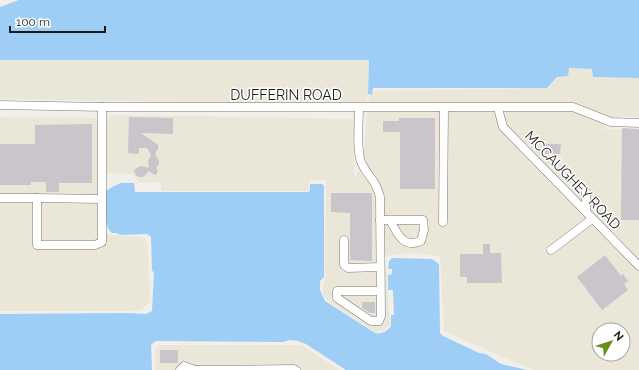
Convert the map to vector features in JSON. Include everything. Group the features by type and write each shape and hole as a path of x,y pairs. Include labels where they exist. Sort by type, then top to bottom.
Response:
{"lane":[{"name":"DUFFERIN ROAD","path":"0,105 359,108 573,107 611,122 639,122"},
{"path":"36,198 37,245 95,245 102,242 102,107"},
{"path":"359,108 359,153 361,163 378,186 380,197 381,316 379,321 371,321 337,298 337,290 380,291"},
{"path":"443,222 444,108"},
{"name":"MCCAUGHEY ROAD","path":"498,108 503,128 639,266"},
{"path":"586,192 586,211"},
{"path":"0,198 102,199"},
{"path":"551,250 592,218"},
{"path":"380,220 390,220"},
{"path":"344,240 344,265 348,268 380,267"},
{"path":"180,370 184,366 195,370 296,370"}],"shaded area":[{"path":"369,59 368,94 365,105 0,99 0,60"},
{"path":"568,68 592,69 593,77 639,78 639,117 610,117 604,129 639,130 639,370 533,370 444,331 440,256 412,253 384,256 390,325 384,330 375,332 328,301 323,293 323,283 325,279 326,180 309,180 309,191 162,191 161,182 137,183 137,179 132,174 106,173 105,231 109,235 139,237 145,239 148,245 150,301 141,310 133,311 0,311 0,117 96,118 105,169 106,121 113,115 354,119 354,179 363,161 369,96 376,91 547,88"},
{"path":"160,345 301,345 340,370 155,370 155,350"}],"water":[{"path":"19,0 639,0 639,78 593,77 592,69 569,68 568,76 557,77 547,88 373,88 372,95 368,94 369,60 0,60 0,7"},
{"path":"121,183 134,183 135,192 308,192 310,191 310,184 322,184 324,186 324,277 320,281 320,290 325,301 375,333 384,332 391,326 391,315 394,315 393,290 388,290 388,275 392,274 392,269 388,269 389,261 392,258 432,259 439,264 440,333 443,336 479,353 486,354 501,364 527,370 346,370 306,344 289,340 283,342 157,341 151,345 152,370 0,370 0,314 146,314 152,311 154,272 152,271 151,237 147,234 120,235 117,233 112,233 107,225 106,191"}],"building":[{"path":"129,117 173,118 173,134 141,133 158,145 158,149 155,154 159,161 159,165 156,167 158,171 156,175 149,171 143,177 136,175 134,170 138,167 142,166 149,168 148,161 151,155 147,148 139,148 139,154 128,153"},
{"path":"399,118 435,118 435,189 400,189 400,132 383,132 383,121 399,121"},
{"path":"92,124 92,183 59,183 59,192 46,192 46,182 31,182 31,185 0,185 0,144 35,144 35,125"},
{"path":"622,128 639,129 639,220 621,220"},
{"path":"546,144 561,144 560,154 545,154"},
{"path":"331,193 372,193 372,261 350,260 350,213 331,212"},
{"path":"483,244 490,244 490,253 501,253 502,283 467,283 467,277 460,277 460,254 483,254"},
{"path":"605,255 621,276 623,274 628,281 624,284 628,290 602,310 577,277"},
{"path":"362,302 375,302 375,313 370,313 362,308"},
{"path":"160,350 178,350 178,363 160,363"}]}
